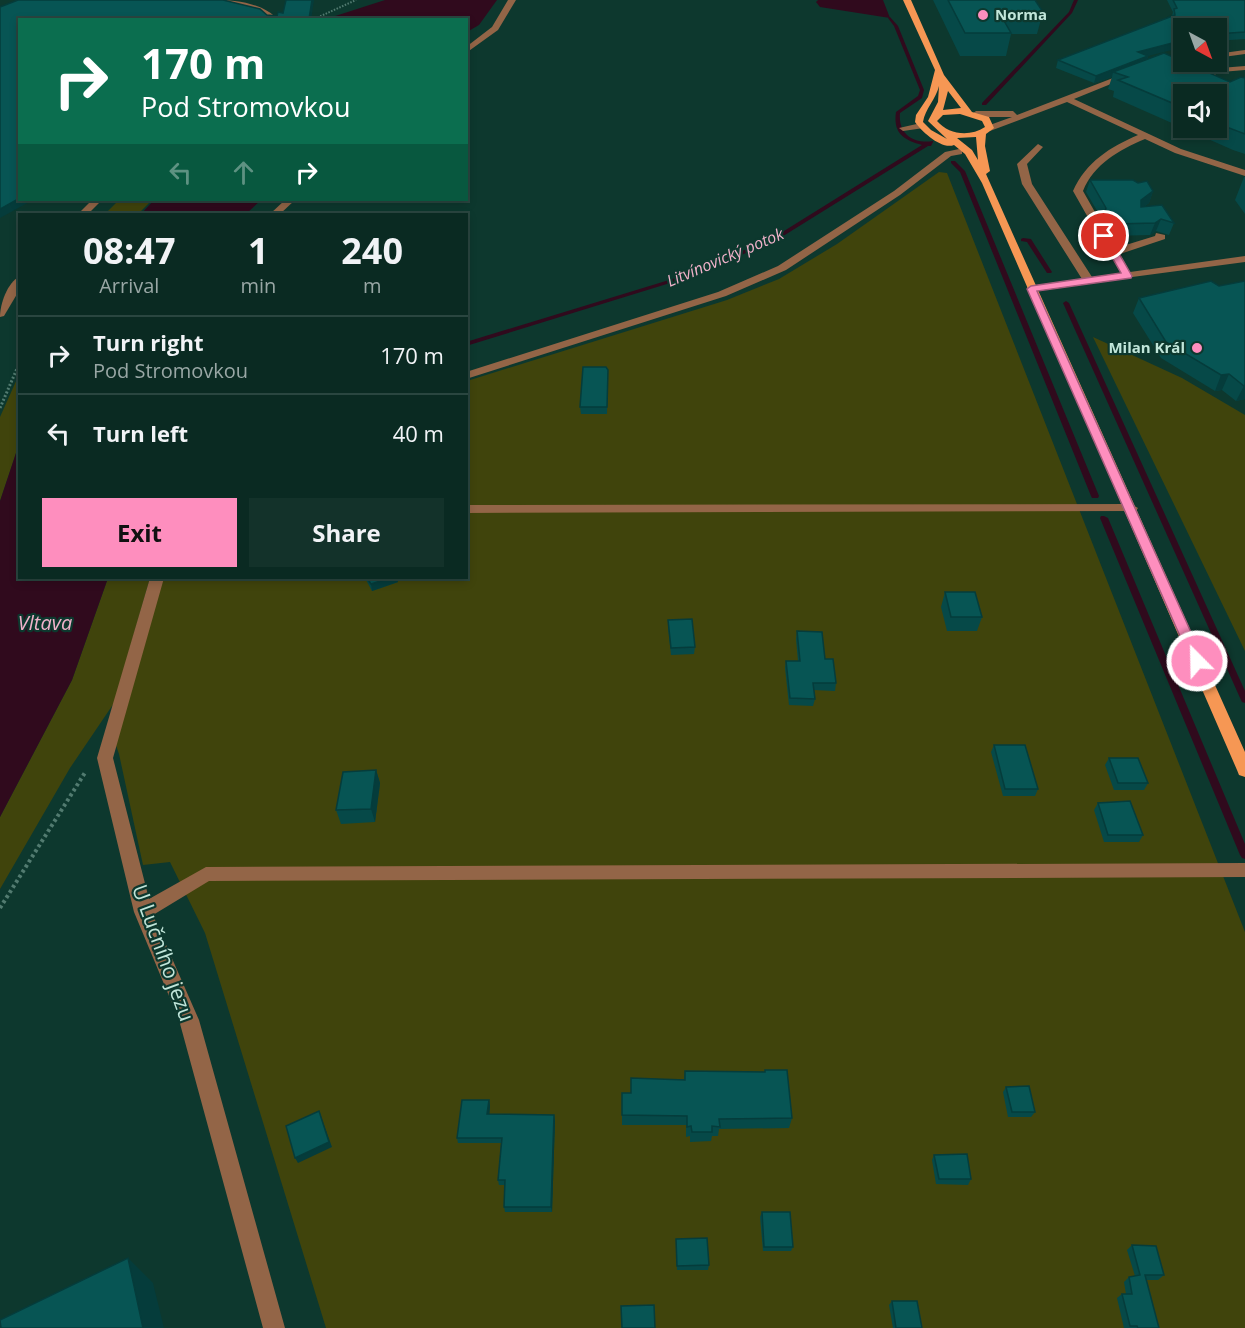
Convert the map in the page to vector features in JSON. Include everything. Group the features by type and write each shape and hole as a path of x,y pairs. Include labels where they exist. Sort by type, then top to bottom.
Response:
{"main road":[{"path":"907,0 939,72 944,92 942,105 932,122 969,152 987,183 1031,289 1131,508 1245,770"},
{"path":"939,72 972,113"},
{"path":"939,72 932,97 918,118 921,126 959,152 987,183"},
{"path":"936,115 953,111 972,113 989,122 980,146 987,183"},
{"path":"943,131 959,135 986,131"}],"street":[{"path":"218,0 266,11 273,18"},
{"path":"468,49 495,28 512,0"},
{"path":"1227,54 1245,52"},
{"path":"1245,69 1220,70 1201,76 1245,93"},
{"path":"986,131 1025,113 1143,70"},
{"path":"1066,98 1178,151 1245,173"},
{"path":"972,113 997,115 1025,113"},
{"path":"903,128 921,126"},
{"path":"1105,215 1094,218 1078,191 1083,176 1122,145 1146,135"},
{"path":"1038,147 1022,164 1028,184 1088,280"},
{"path":"468,375 722,294 782,268 897,194 948,154 959,152"},
{"path":"1081,181 1093,181"},
{"path":"84,213 96,201"},
{"path":"276,213 289,201"},
{"path":"1114,252 1131,247 1145,239 1161,237 1160,235"},
{"path":"1104,236 1127,276"},
{"path":"1123,236 1131,247"},
{"path":"1031,289 1245,259"},
{"path":"0,314 18,282"},
{"path":"468,509 1131,508"},
{"name":"U Lučního jezu","path":"157,579 105,758 143,912 189,1020 274,1328"},
{"path":"143,912 206,874 1245,870"}],"path":[{"path":"316,18 356,0"},
{"path":"0,408 18,367"},
{"path":"0,908 87,770"}],"green space":[{"path":"939,172 947,173 1245,932 1245,1328 326,1328 205,933 170,862 143,865 119,754 111,731 157,579 468,579 468,381 727,300 779,279 837,244"},
{"path":"118,201 151,201 139,213 106,213"},
{"path":"1093,337 1182,378 1245,415 1245,651"},
{"path":"18,379 18,447 0,501 0,417"},
{"path":"108,579 150,579 114,703 70,768 0,889 0,817 72,680"}],"water":[{"path":"385,0 497,0 479,25 468,31 468,18 329,18"},
{"path":"818,0 883,0 890,18 820,7 816,2"},
{"path":"153,201 260,201 247,213 142,213"},
{"name":"Vltava","path":"18,447 18,579 108,579 72,680 0,817 0,501"}],"building":[{"path":"18,0 223,0 260,9 267,15 277,16 278,12 283,13 286,0 312,0 309,18 18,18 18,199 0,209 0,7"},
{"path":"948,0 1035,0 1043,12 999,12 1011,33 965,33"},
{"path":"1173,0 1245,0 1245,32 1227,33 1227,18 1173,18 1173,43 1138,52 1148,56 1096,76 1058,60 1175,15 1174,9 1177,8"},
{"path":"1164,53 1173,57 1173,72 1207,72 1230,82 1241,77 1245,78 1245,134 1227,127 1227,84 1173,84 1173,103 1118,80 1128,77 1113,72"},
{"path":"1090,180 1133,180 1138,183 1147,181 1153,191 1141,200 1141,207 1162,205 1174,223 1161,219 1155,223 1115,224 1108,219 1103,221 1099,213 1105,212 1106,208"},
{"name":"Milan Král","path":"1211,281 1219,286 1245,281 1244,386 1229,374 1221,375 1166,342 1139,298"},
{"path":"583,367 606,367 608,370 607,407 580,407"},
{"path":"368,579 387,579 371,584"},
{"path":"945,592 975,592 982,617 951,617"},
{"path":"692,619 695,647 671,648 668,620"},
{"path":"797,631 822,632 825,659 833,659 836,683 813,683 815,699 790,698 786,661 800,661"},
{"path":"994,745 1025,745 1038,789 1005,789"},
{"path":"1109,758 1138,758 1148,783 1118,783"},
{"path":"376,770 371,809 336,810 343,772"},
{"path":"1130,801 1143,835 1108,835 1098,803"},
{"path":"765,1070 787,1070 792,1118 719,1119 720,1127 712,1126 712,1132 692,1132 691,1126 687,1127 687,1116 622,1115 622,1093 631,1093 631,1078 685,1080 685,1071 765,1072"},
{"path":"1029,1086 1035,1112 1012,1112 1006,1087"},
{"path":"462,1100 489,1100 487,1114 554,1115 551,1207 504,1207 505,1180 498,1180 502,1138 457,1138"},
{"path":"319,1111 329,1142 295,1158 286,1126"},
{"path":"967,1154 971,1179 939,1179 934,1155"},
{"path":"762,1212 790,1212 793,1247 764,1247"},
{"path":"707,1238 709,1265 677,1266 676,1239"},
{"path":"1132,1245 1156,1246 1164,1275 1145,1275 1159,1328 1130,1326 1122,1294 1132,1294 1129,1277 1140,1275"},
{"path":"128,1258 143,1328 1,1328 0,1320"},
{"path":"892,1301 917,1301 922,1328 896,1328"},
{"path":"654,1305 655,1328 622,1328 621,1306"}],"waterway":[{"name":"Litvínovický potok","path":"984,104 1071,12 1076,0"},
{"path":"890,18 896,26 922,90 920,97 898,112 898,126 905,136 927,145"},
{"name":"Litvínovický potok","path":"927,145 931,142"},
{"name":"Litvínovický potok","path":"468,343 694,274 778,237 927,145"},
{"path":"953,162 962,171 1095,496"},
{"path":"1023,240 1029,240 1049,272"},
{"path":"1066,303 1245,700"},
{"path":"1104,518 1245,855"}],"place":[{"name":"Norma","path":"983,15"},
{"name":"Milan Král","path":"1197,348"}],"route":[{"path":"1104,236 1127,276 1031,289 1131,508 1197,661"}]}
